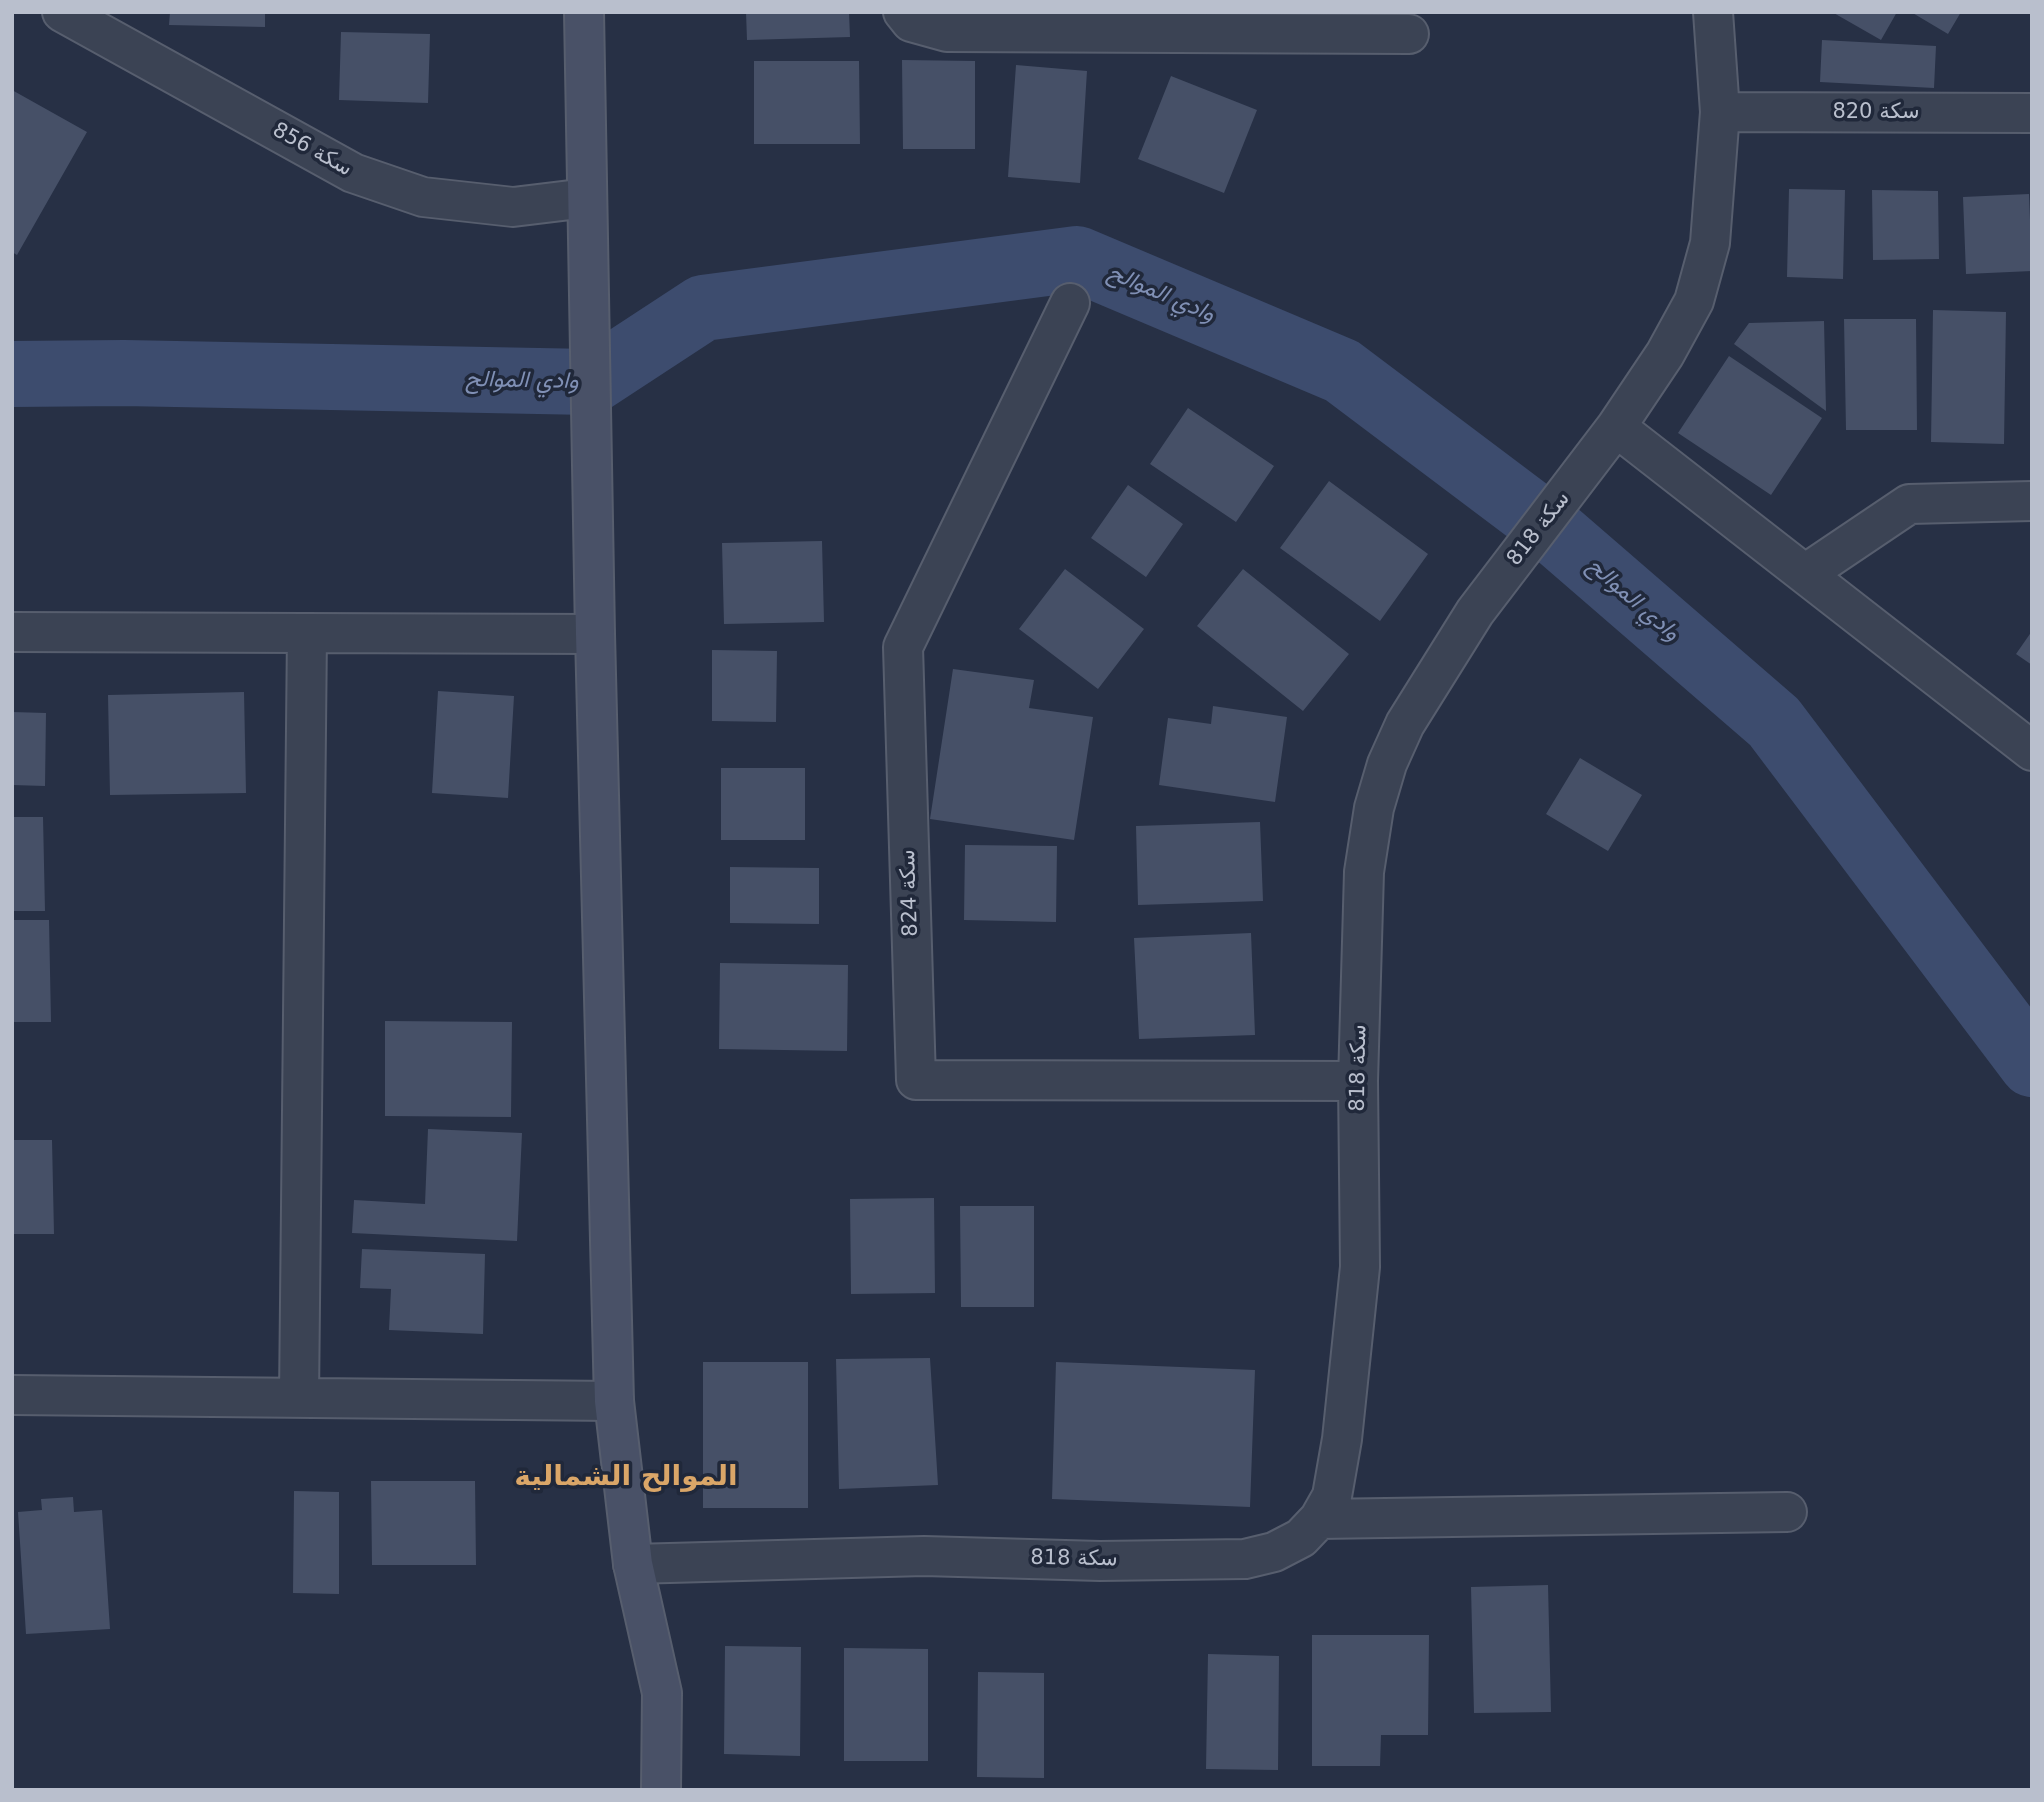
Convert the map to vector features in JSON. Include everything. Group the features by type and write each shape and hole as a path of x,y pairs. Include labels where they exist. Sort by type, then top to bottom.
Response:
{"street":[{"path":"583,12 614,1401 633,1564 662,1693 661,1790"},
{"path":"903,12 911,22 947,32 1409,34"},
{"name":"سكة 818","path":"633,1564 924,1556 1100,1561 1245,1559 1274,1552 1301,1538 1319,1519 1332,1496 1342,1439 1360,1267 1358,1081 1364,872 1374,808 1387,764 1405,724 1475,612 1616,427 1665,354 1694,300 1710,243 1720,112 1713,12"},
{"name":"سكة 856","path":"71,14 353,173 423,197 513,207 587,198"},
{"name":"سكة 820","path":"1720,112 2032,113"},
{"name":"سكة 824","path":"1070,303 903,647 916,1080 1358,1081"},
{"path":"1616,427 2032,751"},
{"path":"1805,574 1909,504 2032,501"},
{"path":"12,632 595,635"},
{"path":"299,1398 307,633"},
{"path":"12,1395 614,1401"},
{"path":"1319,1519 1787,1512"}],"building":[{"path":"170,12 265,12 265,27 169,25"},
{"path":"746,12 849,12 850,37 747,40"},
{"path":"1832,12 1897,12 1881,40"},
{"path":"1911,12 1961,12 1948,34"},
{"path":"341,32 430,34 428,103 339,100"},
{"path":"1822,40 1936,46 1934,88 1820,82"},
{"path":"902,60 975,61 975,149 903,149"},
{"path":"754,61 859,61 860,144 754,144"},
{"path":"1016,65 1087,71 1080,183 1008,177"},
{"path":"1171,76 1257,110 1224,193 1138,159"},
{"path":"12,90 87,132 17,255 12,252"},
{"path":"1789,189 1845,190 1843,279 1787,277"},
{"path":"1872,190 1938,191 1939,259 1873,260"},
{"path":"2029,194 2032,271 1966,274 1963,197"},
{"path":"1933,310 2006,312 2004,444 1931,442"},
{"path":"1844,319 1916,319 1917,430 1846,430"},
{"path":"1824,321 1826,411 1734,344 1749,323"},
{"path":"1729,356 1822,418 1771,495 1678,433"},
{"path":"1188,408 1274,466 1236,522 1150,464"},
{"path":"1329,481 1428,554 1380,621 1280,548"},
{"path":"1128,485 1183,524 1146,577 1091,538"},
{"path":"822,541 824,622 724,624 722,543"},
{"path":"1065,569 1144,629 1098,689 1019,629"},
{"path":"1243,569 1349,654 1303,711 1197,626"},
{"path":"2032,631 2032,665 2016,654"},
{"path":"712,650 777,651 776,722 712,721"},
{"path":"953,669 1034,680 1029,708 1093,717 1074,840 930,819"},
{"path":"438,691 514,696 508,798 432,793"},
{"path":"244,692 246,793 110,795 108,695"},
{"path":"1213,706 1287,717 1275,802 1159,785 1168,718 1211,724"},
{"path":"12,712 46,713 45,786 12,785"},
{"path":"1580,758 1642,795 1608,851 1546,814"},
{"path":"721,768 805,768 805,840 721,840"},
{"path":"12,817 43,817 45,911 12,911"},
{"path":"1260,822 1263,901 1138,905 1136,826"},
{"path":"965,845 1057,846 1056,922 964,920"},
{"path":"730,867 819,868 819,924 730,923"},
{"path":"12,920 49,920 51,1022 12,1022"},
{"path":"1251,933 1255,1035 1139,1039 1134,938"},
{"path":"720,963 848,965 847,1051 719,1049"},
{"path":"385,1021 512,1022 511,1117 385,1116"},
{"path":"428,1129 522,1133 517,1241 352,1233 354,1200 425,1204"},
{"path":"12,1140 52,1140 54,1234 12,1234"},
{"path":"934,1198 935,1293 851,1294 850,1199"},
{"path":"960,1206 1034,1206 1034,1307 961,1307"},
{"path":"362,1249 485,1254 483,1334 389,1330 391,1289 360,1288"},
{"path":"930,1358 938,1485 839,1489 836,1359"},
{"path":"703,1362 808,1362 808,1508 703,1508"},
{"path":"1056,1362 1255,1370 1250,1507 1052,1499"},
{"path":"371,1481 475,1481 476,1565 372,1565"},
{"path":"294,1491 339,1492 339,1594 293,1593"},
{"path":"73,1497 74,1512 102,1510 110,1629 26,1634 18,1512 42,1510 41,1499"},
{"path":"1548,1585 1551,1712 1474,1713 1471,1587"},
{"path":"1312,1635 1429,1635 1428,1735 1381,1735 1380,1766 1312,1766"},
{"path":"725,1646 801,1647 800,1756 724,1754"},
{"path":"844,1648 928,1649 928,1761 844,1761"},
{"path":"1208,1654 1279,1656 1278,1770 1206,1769"},
{"path":"978,1672 1044,1673 1044,1778 977,1777"}],"waterway":[{"name":"وادي الموالح","path":"12,374 124,373 590,382 703,308 1077,259 1342,371 1544,523 1774,722 2032,1064"}],"district":[{"name":"الموالح الشمالية","path":"626,1478"}]}
